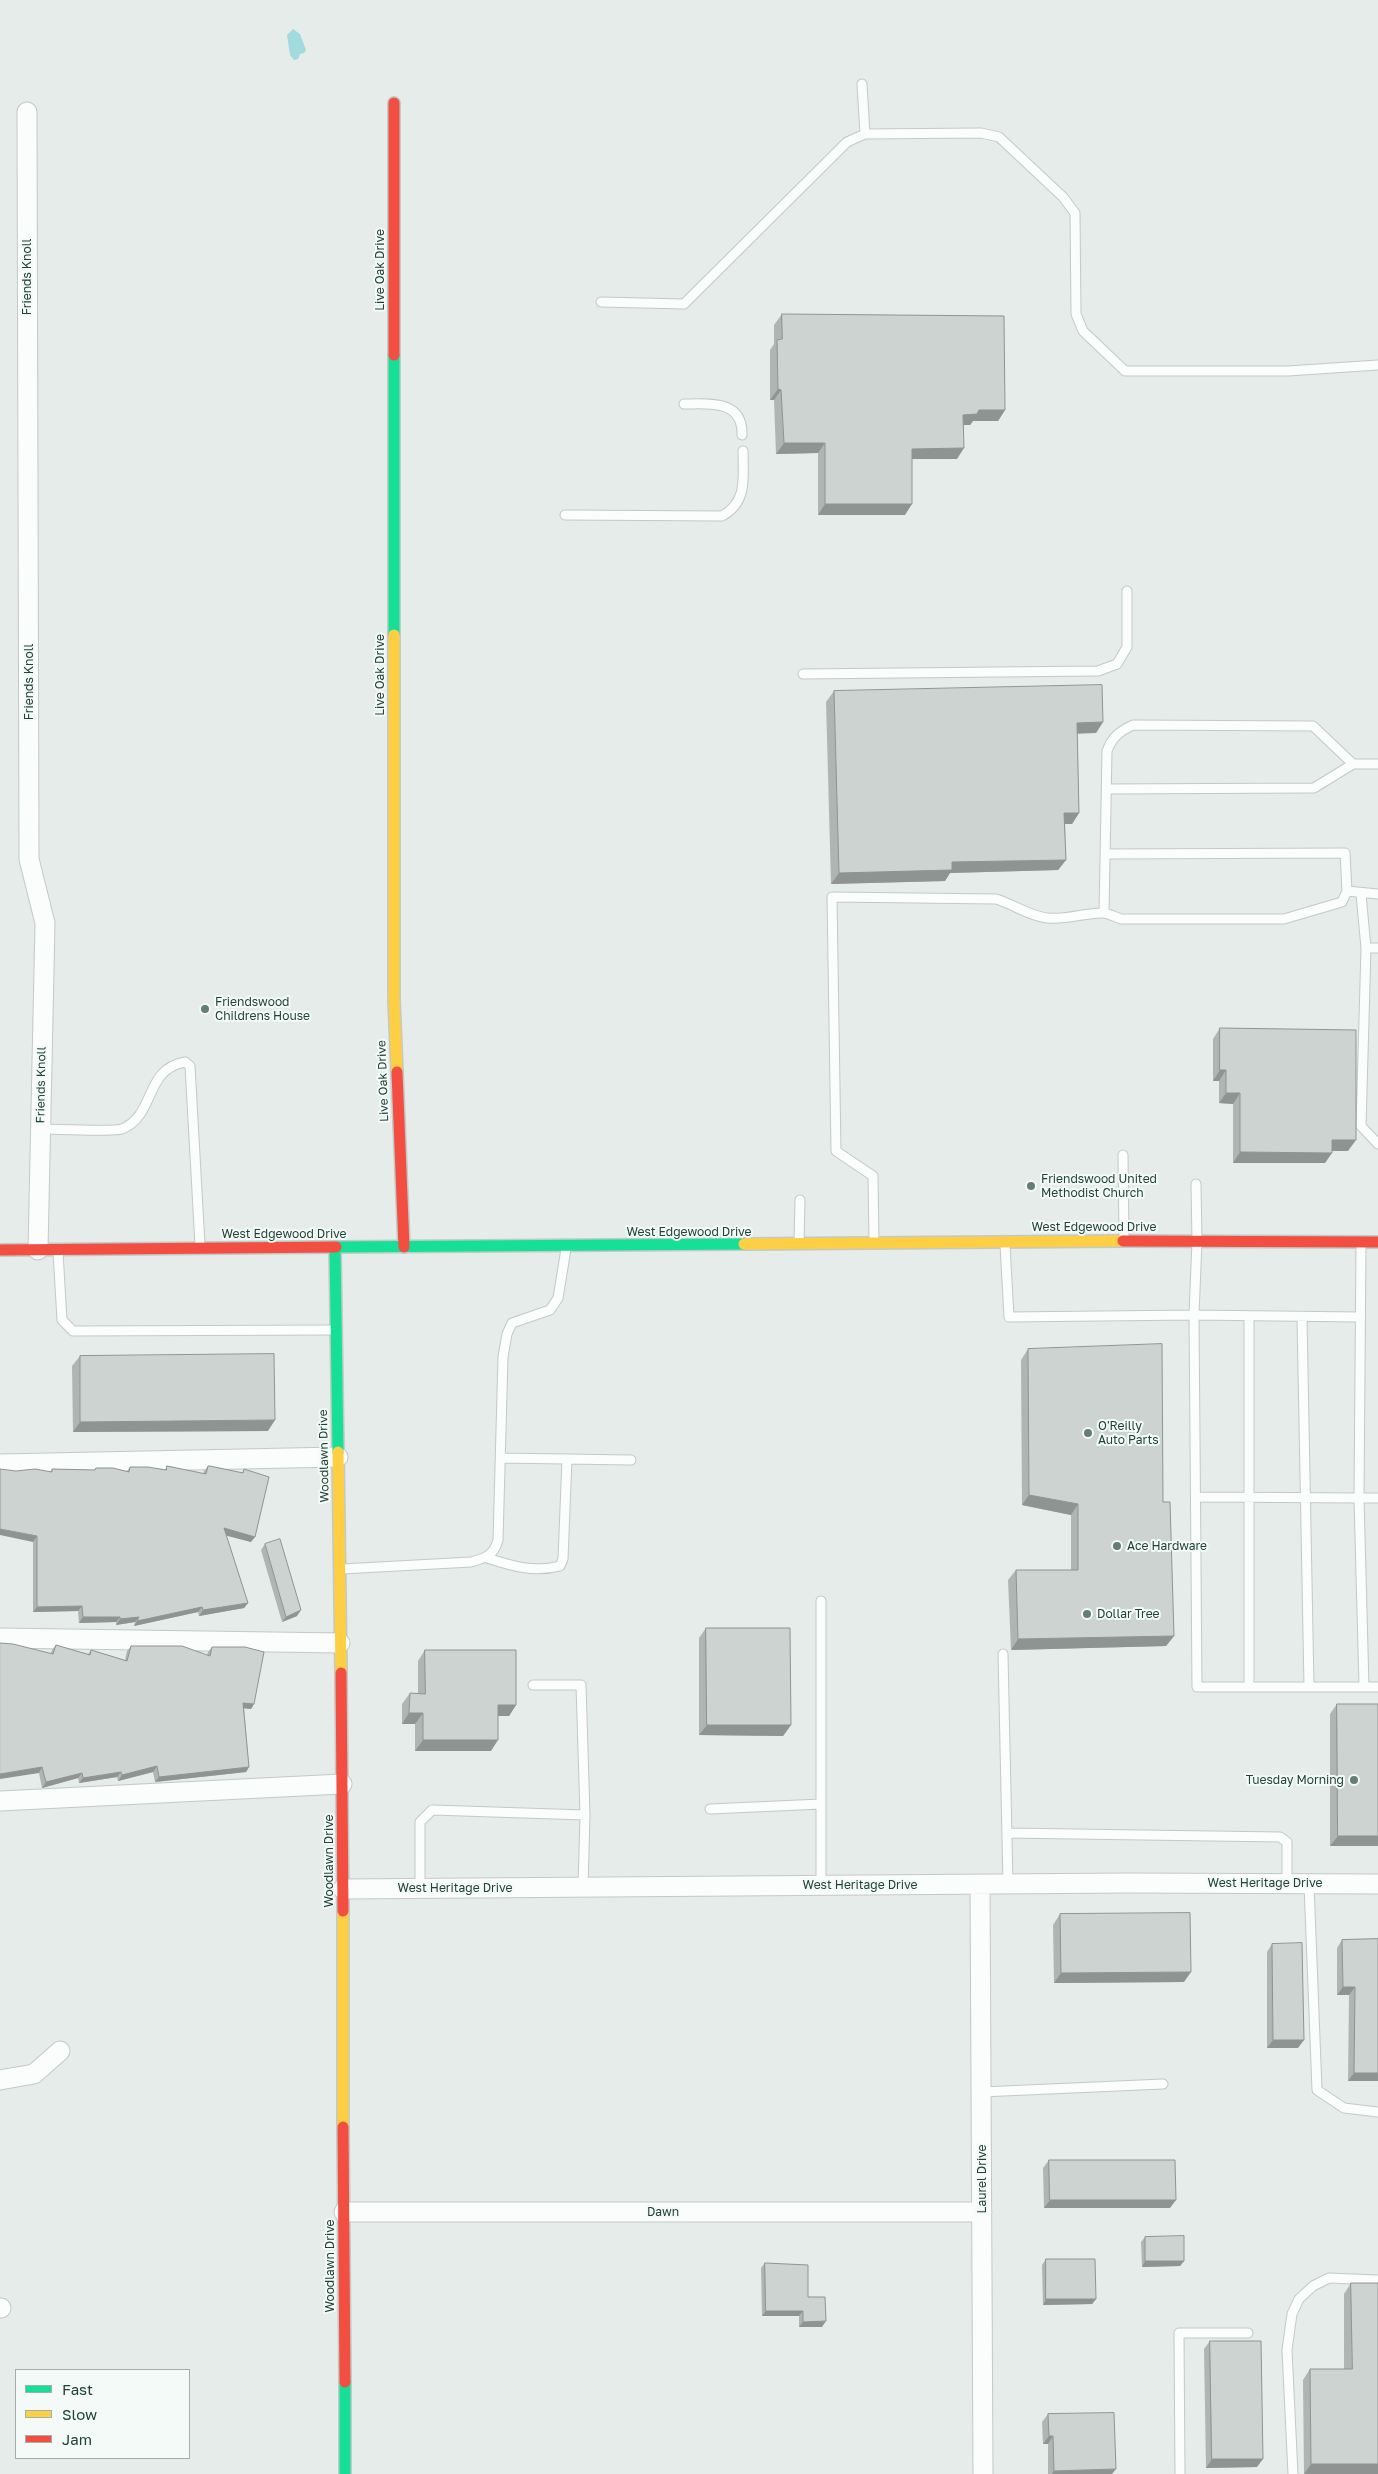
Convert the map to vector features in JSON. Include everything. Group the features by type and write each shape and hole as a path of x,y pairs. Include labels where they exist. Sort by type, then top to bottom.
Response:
{"street":[{"name":"Live Oak Drive","path":"394,103 394,1000 404,1247"},
{"name":"Friends Knoll","path":"27,112 29,858 45,923 38,1250"},
{"name":"West Edgewood Drive","path":"0,1250 799,1245 874,1242 1378,1242"},
{"name":"Woodlawn Drive","path":"335,1248 343,1889 345,2474"},
{"path":"0,1464 338,1457"},
{"path":"0,1638 340,1643"},
{"path":"0,1801 342,1784"},
{"name":"West Heritage Drive","path":"343,1889 980,1884 1378,1884"},
{"name":"Laurel Drive","path":"980,1884 983,2474"},
{"path":"0,2080 34,2074 60,2052"},
{"name":"Dawn","path":"344,2212 982,2212"}],"lane":[{"path":"862,84 865,134"},
{"path":"601,302 684,304 847,142 865,134 981,133 999,137 1062,197 1074,213 1076,314 1083,331 1125,371 1288,371 1378,365"},
{"path":"684,404 722,404 731,410 739,420 742,435"},
{"path":"565,515 722,516 731,512 743,494 742,451"},
{"path":"803,674 1098,671 1117,664 1127,647 1127,591"},
{"path":"1104,913 1107,751 1111,741 1121,730 1133,724 1313,726 1353,764"},
{"path":"1107,789 1314,788 1353,764 1378,764"},
{"path":"874,1242 873,1176 836,1152 832,897 996,900 1010,903 1039,917 1049,918 1068,918 1104,913 1121,919 1284,919 1342,902 1347,891 1345,853 1106,854"},
{"path":"1347,891 1361,894 1378,894"},
{"path":"1361,894 1366,948 1361,1126 1378,1144"},
{"path":"1366,948 1378,948"},
{"path":"40,1129 121,1129 140,1115 160,1074 174,1064 185,1062 190,1066 200,1249"},
{"path":"1123,1155 1124,1241"},
{"path":"1196,1184 1197,1241 1194,1315 1197,1687 1378,1686"},
{"path":"799,1245 800,1200"},
{"path":"1004,1242 1009,1317 1194,1315 1359,1317"},
{"path":"1361,1242 1359,1498 1364,1687"},
{"path":"487,1558 496,1548 498,1540 503,1358 507,1334 512,1323 550,1310 558,1298 567,1246"},
{"path":"58,1250 62,1320 73,1331 336,1330"},
{"path":"1249,1316 1250,1687"},
{"path":"1302,1317 1309,1687"},
{"path":"501,1458 631,1460"},
{"path":"339,1569 445,1565 487,1558 520,1568 546,1570 560,1566 563,1559 566,1459"},
{"path":"1196,1497 1378,1498"},
{"path":"821,1601 821,1885"},
{"path":"1003,1654 1008,1884"},
{"path":"533,1685 581,1685 585,1816 583,1887"},
{"path":"710,1809 821,1804"},
{"path":"420,1888 420,1822 432,1810 585,1816"},
{"path":"1007,1833 1280,1837 1287,1842 1288,1883"},
{"path":"1309,1884 1317,2090 1344,2108 1378,2112"},
{"path":"981,2092 1163,2084"},
{"path":"1293,2474 1287,2350 1292,2314 1299,2299 1314,2286 1329,2278 1378,2280"},
{"path":"1180,2474 1180,2333 1248,2332"}],"water":[{"path":"293,29 300,34 306,50 300,54 298,59 294,60 290,55 287,35"}],"building":[{"path":"782,314 1004,316 1005,410 979,410 977,414 963,415 964,448 912,449 912,504 825,504 825,443 784,443 781,390 778,389 777,340 782,339"},
{"path":"1102,685 1103,722 1077,723 1079,813 1064,813 1066,860 952,862 952,870 839,873 834,691"},
{"path":"1220,1028 1356,1030 1356,1140 1332,1140 1332,1153 1240,1152 1240,1093 1226,1093 1226,1070 1220,1070"},
{"path":"1162,1344 1163,1502 1170,1502 1174,1636 1018,1639 1016,1570 1078,1570 1078,1504 1029,1495 1028,1349"},
{"path":"274,1354 275,1420 80,1422 80,1356"},
{"path":"167,1466 206,1474 208,1466 243,1473 244,1469 269,1477 255,1537 224,1528 248,1603 203,1610 202,1607 137,1621 139,1617 120,1619 120,1617 83,1617 82,1606 37,1607 37,1536 0,1529 0,1469 16,1471 35,1469 52,1472 52,1469 95,1470 96,1468 113,1468 129,1472 130,1467 166,1470"},
{"path":"280,1539 301,1610 286,1617 265,1544"},
{"path":"706,1628 790,1628 791,1725 707,1725"},
{"path":"0,1643 13,1644 53,1654 56,1645 90,1655 91,1650 127,1661 131,1646 182,1646 210,1656 212,1647 245,1647 264,1652 254,1704 243,1703 249,1767 159,1777 157,1766 122,1775 121,1772 83,1778 82,1773 46,1782 42,1767 0,1774"},
{"path":"425,1650 516,1650 516,1705 498,1705 498,1740 423,1740 423,1713 409,1713 410,1693 425,1694"},
{"name":"Tuesday Morning","path":"1337,1704 1378,1704 1378,1836 1338,1836"},
{"path":"1190,1913 1191,1972 1061,1973 1060,1914"},
{"path":"1378,1939 1378,2073 1354,2073 1355,1987 1343,1987 1342,1940"},
{"path":"1302,1943 1304,2040 1273,2040 1272,1944"},
{"path":"1049,2160 1175,2160 1176,2200 1050,2200"},
{"path":"1184,2236 1184,2261 1145,2261 1145,2237"},
{"path":"1046,2259 1095,2259 1096,2299 1046,2299"},
{"path":"765,2263 808,2265 808,2297 825,2297 826,2321 803,2322 803,2311 766,2311"},
{"path":"1351,2283 1378,2283 1378,2464 1311,2464 1310,2369 1352,2369"},
{"path":"1210,2341 1261,2341 1263,2459 1212,2459"},
{"path":"1114,2413 1116,2469 1054,2471 1053,2436 1049,2436 1048,2414"}],"traffic: fast":[{"path":"394,355 394,635"},
{"path":"336,1247 744,1244"},
{"path":"335,1248 338,1452"},
{"path":"345,2382 345,2474"}],"traffic: slow":[{"path":"394,635 394,1000 397,1072"},
{"path":"744,1244 1123,1241"},
{"path":"338,1452 341,1673"},
{"path":"343,1911 343,2127"}],"traffic: jam":[{"path":"394,103 394,355"},
{"path":"397,1072 404,1247"},
{"path":"1123,1241 1378,1242"},
{"path":"0,1250 336,1247"},
{"path":"341,1673 343,1911"},
{"path":"343,2127 345,2382"}],"place":[{"name":"Friendswood Childrens House","path":"205,1009"},
{"name":"Friendswood United Methodist Church","path":"1031,1186"},
{"name":"O'Reilly Auto Parts","path":"1088,1433"},
{"name":"Ace Hardware","path":"1117,1546"},
{"name":"Dollar Tree","path":"1087,1614"},
{"name":"Tuesday Morning","path":"1354,1780"}]}
